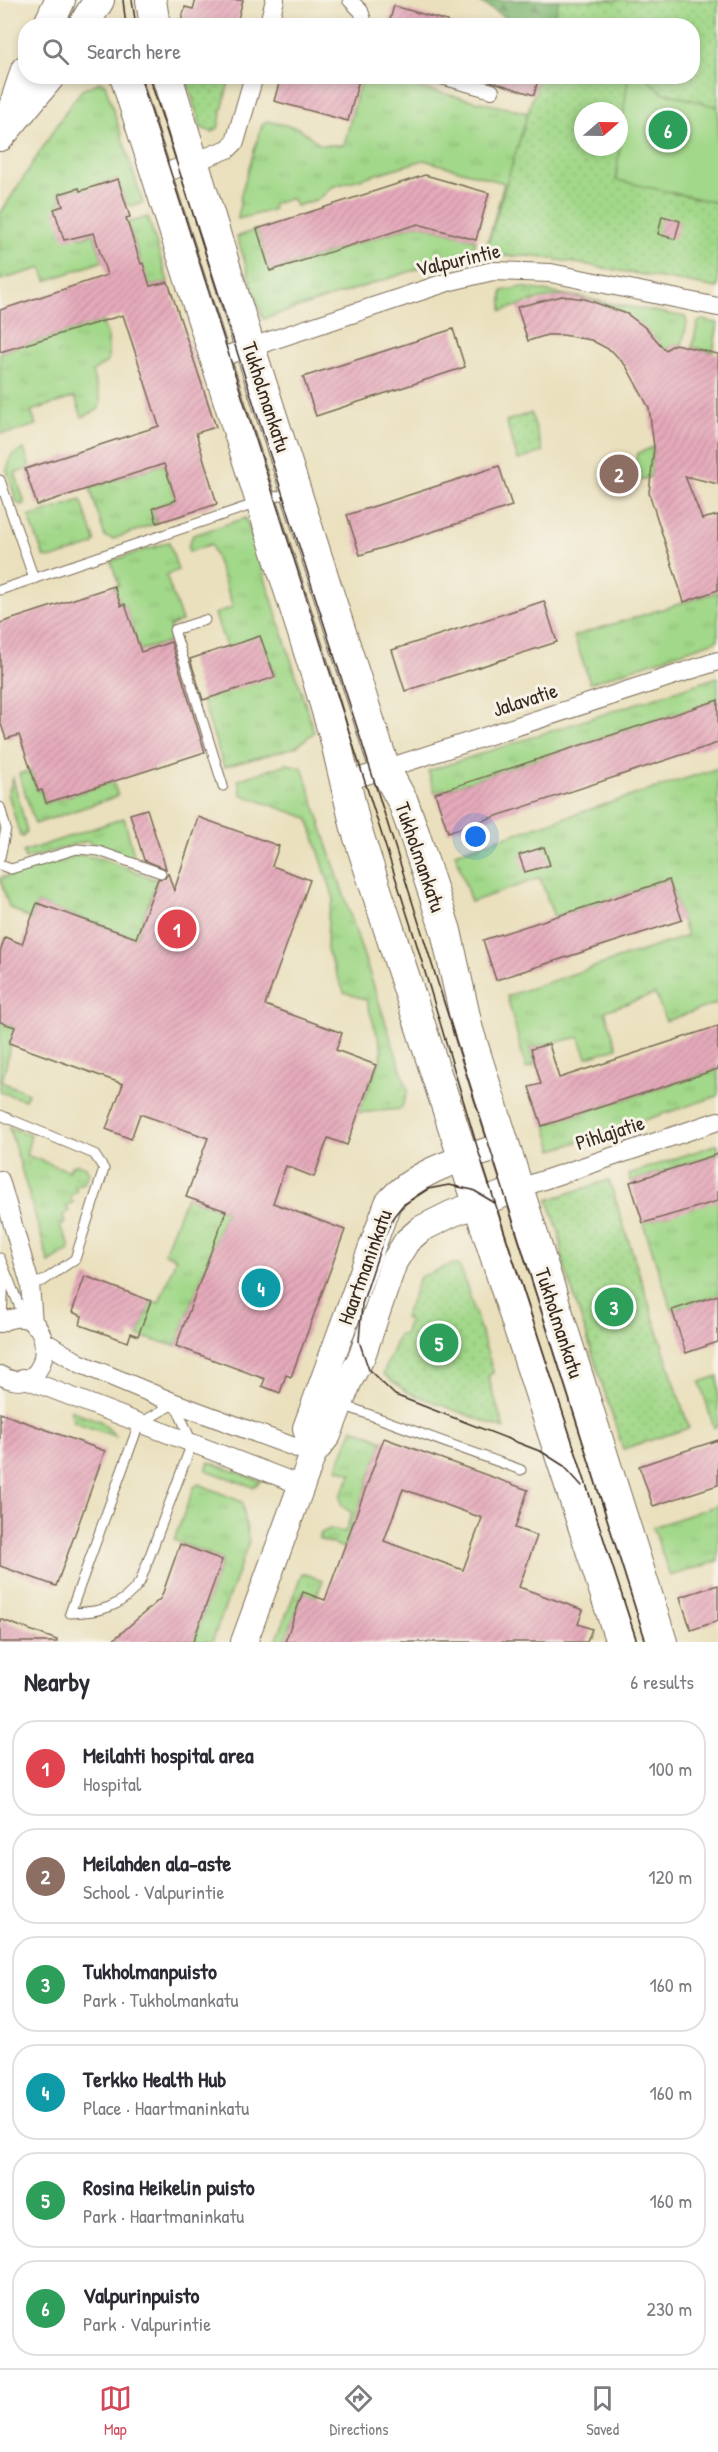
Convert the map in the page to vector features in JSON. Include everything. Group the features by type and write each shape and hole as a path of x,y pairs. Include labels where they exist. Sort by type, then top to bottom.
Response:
{"main road":[{"path":"52,18 60,0"},
{"path":"89,18 101,0"},
{"path":"101,0 107,18"},
{"path":"152,0 154,18"},
{"path":"4,131 21,84"},
{"path":"4,131 43,84"},
{"name":"Tukholmankatu","path":"128,84 316,674 356,828 621,1642"},
{"name":"Tukholmankatu","path":"169,84 250,348 385,769 403,802 446,931 468,1030 503,1146 662,1642"},
{"name":"Haartmaninkatu","path":"244,1642 313,1454 328,1435 329,1400 388,1203 417,1177 503,1146"},
{"name":"Haartmaninkatu","path":"329,1400 362,1356 394,1262 407,1241 424,1227 517,1189"}],"street":[{"path":"270,18 275,0"},
{"path":"350,0 361,11 363,18"},
{"path":"157,176 194,164 228,149 235,142 252,84"},
{"path":"467,84 492,91"},
{"name":"Valpurintie","path":"215,359 451,281 494,271 551,273 718,307"},
{"name":"Jalavatie","path":"345,782 718,661"},
{"name":"Pihlajatie","path":"517,1189 718,1121"},
{"path":"0,1180 30,1284 29,1322 45,1342 79,1363 175,1403 313,1454"},
{"path":"1,1322 29,1322"},
{"path":"23,1378 41,1365 45,1342"},
{"path":"0,1375 14,1379 23,1378 301,1485"}],"lane":[{"path":"0,480 34,579"},
{"path":"0,590 295,490"},
{"path":"205,620 174,630 223,786"},
{"path":"0,807 6,829 0,857"},
{"path":"0,865 11,869 77,849 99,851 161,873"},
{"path":"0,1116 94,1154 105,1169 75,1259 43,1281 30,1284"},
{"path":"0,1258 29,1322"},
{"path":"1,1322 4,1271"},
{"path":"329,1400 521,1470"},
{"path":"175,1403 192,1443 140,1582 127,1598 99,1612 70,1613 138,1424 175,1403"}],"green space":[{"path":"477,0 621,0 615,18 507,18"},
{"path":"559,0 718,0 718,288 536,256 484,256 537,84 700,84 700,18 554,18"},
{"path":"95,84 105,84 143,203 132,206 126,204 117,179 100,185 81,196 79,188 59,194 81,238 91,234 92,229 103,261 46,281 42,268 0,280 0,214 72,102 83,89"},
{"path":"188,84 228,84 218,128 212,132 201,128"},
{"path":"360,84 402,84 528,113 537,84 548,84 574,104 574,156 581,156 576,263 535,256 484,256 504,183 424,160 332,187 319,199 296,206 292,198 273,204 273,210 238,219 241,194 262,125 267,121 299,128 321,145 344,145"},
{"path":"627,84 653,84 662,92 718,107 718,203 616,180 619,156 628,156 628,102 625,102"},
{"path":"148,217 168,282 150,286 127,223"},
{"path":"418,224 476,240 471,256 455,257 263,319 237,237 257,229 271,271"},
{"path":"522,287 573,296 546,298 502,311 502,291"},
{"path":"593,300 685,317 687,323 682,345 675,344 665,350 632,320 619,311"},
{"path":"703,320 718,323 713,352 692,347 698,322"},
{"path":"102,321 108,337 108,361 92,372 101,402 98,410 82,417 75,397 31,411 36,425 10,433 0,433 0,352"},
{"path":"531,413 543,452 518,460 506,421"},
{"path":"654,447 651,477 640,480 634,464 638,453"},
{"path":"24,449 30,468 15,473 25,504 21,505 17,503 7,470 11,456"},
{"path":"164,464 176,500 153,508 157,523 113,539 105,537 90,488"},
{"path":"81,500 95,540 93,545 53,558 44,557 29,517"},
{"path":"246,518 314,732 296,747 224,767 202,700 275,676 266,649 226,647 215,614 233,607 211,544 189,552 188,547 193,535"},
{"path":"169,542 178,570 166,575 182,621 170,626 172,641 140,650 125,605 121,606 114,586 119,585 111,561"},
{"path":"718,592 718,640 590,683 574,636"},
{"path":"718,677 718,700 435,793 428,771"},
{"path":"286,764 302,767 408,1091 401,1109 358,1113 380,1061 382,1049 366,1000 344,992 327,950 328,916 334,899 308,818 242,795 238,780"},
{"path":"718,768 718,1003 666,1021 655,994 605,1011 617,1048 587,1057 579,1037 530,1048 534,1066 526,1068 507,996 687,936 669,880 554,917 540,878 471,902 455,853"},
{"path":"31,770 38,791 42,790 46,803 113,782 118,796 35,824 19,774"},
{"path":"13,778 27,831 23,837 20,836 8,793"},
{"path":"124,818 134,855 128,859 87,841 25,859 23,852"},
{"path":"80,855 103,859 157,880 136,938 37,903 31,920 9,907 0,878"},
{"path":"0,1022 15,1027 2,1082 28,1093 25,1100 0,1092"},
{"path":"718,1069 718,1096 553,1150 546,1125"},
{"path":"9,1127 31,1135 26,1155 69,1171 71,1166 77,1164 86,1167 89,1174 84,1183 75,1185 77,1191 70,1196 73,1202 66,1206 69,1211 63,1215 65,1222 60,1226 69,1244 69,1250 49,1263"},
{"path":"718,1144 718,1154 630,1182 629,1174"},
{"path":"609,1180 689,1428 623,1449 564,1265 559,1232 548,1200"},
{"path":"186,1197 226,1211 176,1346 138,1336 151,1301 159,1303 176,1258 164,1253"},
{"path":"718,1199 718,1295 672,1310 643,1223"},
{"path":"453,1264 458,1265 463,1274 493,1371 488,1376 504,1429 407,1392 383,1374 399,1334 404,1335 409,1320 404,1318 420,1277"},
{"path":"718,1376 718,1426 714,1428 700,1382"},
{"path":"70,1410 100,1421 117,1437 74,1422"},
{"path":"353,1428 383,1441 344,1548 319,1539 321,1533 330,1529 345,1532 352,1513 342,1506 340,1496 352,1474 337,1468"},
{"path":"209,1462 261,1481 253,1487 206,1470"},
{"path":"199,1484 242,1502 249,1542 212,1642 193,1642 222,1560 174,1540 194,1487"},
{"path":"718,1505 718,1561 670,1576 653,1527"},
{"path":"302,1573 323,1580 316,1597 303,1592 285,1642 276,1642"}],"building":[{"path":"196,0 243,0 238,18 182,18 185,7 193,9"},
{"path":"394,6 436,18 390,18"},
{"path":"279,84 358,84 348,121 274,101"},
{"path":"500,84 537,84 534,95"},
{"path":"425,175 489,193 476,240 418,224 270,271 257,229"},
{"path":"118,179 130,217 126,218 141,264 143,263 150,286 168,282 216,427 196,433 217,504 157,523 153,508 176,500 164,464 37,505 25,469 159,426 123,315 0,352 0,310 107,275 94,233 64,240 54,209 63,206 59,194 79,188 80,191"},
{"path":"662,216 680,221 675,239 658,234"},
{"path":"562,296 585,299 627,314 647,329 665,350 675,344 718,354 718,484 685,476 702,519 718,515 718,590 684,602 649,493 654,447 649,408 626,366 612,351 591,340 563,335 547,335 528,341 517,307"},
{"path":"453,329 465,367 316,416 303,377"},
{"path":"499,466 512,506 360,555 347,515"},
{"path":"114,586 121,606 125,604 141,652 171,642 205,752 46,803 42,790 38,791 19,735 6,739 0,721 0,623"},
{"path":"544,601 557,642 405,691 392,650"},
{"path":"260,636 275,677 203,700 190,659"},
{"path":"718,700 718,743 448,832 435,793"},
{"path":"147,809 166,869 144,860 130,814"},
{"path":"198,817 279,846 272,866 310,880 265,1005 342,1033 336,1050 376,1065 347,1145 328,1138 314,1177 286,1166 273,1203 345,1230 291,1377 286,1375 280,1393 262,1386 265,1379 176,1346 226,1211 186,1197 208,1138 140,1114 131,1139 106,1129 123,1084 9,1043 15,1027 0,1022 0,952 5,937 22,944 37,903 136,938 158,879 165,878 168,873 174,891"},
{"path":"544,847 550,865 525,872 519,855"},
{"path":"669,880 682,920 496,980 483,940"},
{"path":"718,1026 718,1069 542,1126 529,1087 541,1084 531,1049 549,1044 559,1078"},
{"path":"718,1154 718,1201 643,1223 630,1182"},
{"path":"85,1276 151,1301 138,1336 131,1333 128,1342 80,1325 82,1316 72,1312"},
{"path":"718,1295 718,1342 686,1353 672,1310"},
{"path":"0,1413 105,1451 56,1586 0,1566"},
{"path":"384,1438 528,1490 515,1528 537,1536 519,1587 583,1610 578,1624 592,1629 587,1642 285,1642 303,1592 325,1600","holes":["403,1489 482,1518 463,1570 384,1541"]},
{"path":"718,1440 718,1485 653,1506 639,1466"},
{"path":"180,1544 222,1560 193,1642 111,1642 161,1598"},
{"path":"718,1585 718,1621 691,1630 680,1597"},
{"path":"0,1619 57,1640 57,1642 0,1642"}],"tram line":[{"path":"123,0 125,18"},
{"path":"132,0 135,18"},
{"path":"143,84 416,942 479,1153 637,1642"},
{"path":"152,84 646,1642"},
{"path":"495,1203 473,1190 449,1185 428,1189 403,1205 394,1216 384,1237 362,1304 359,1341 369,1370 395,1395 542,1452 564,1466 582,1486"}],"place":[{"name":"Valpurinpuisto","path":"668,130"},
{"name":"Meilahden ala-aste","path":"619,474"},
{"name":"Meilahti hospital area","path":"177,929"},
{"name":"Terkko Health Hub","path":"261,1288"},
{"name":"Tukholmanpuisto","path":"614,1307"},
{"name":"Rosina Heikelin puisto","path":"439,1343"}]}
